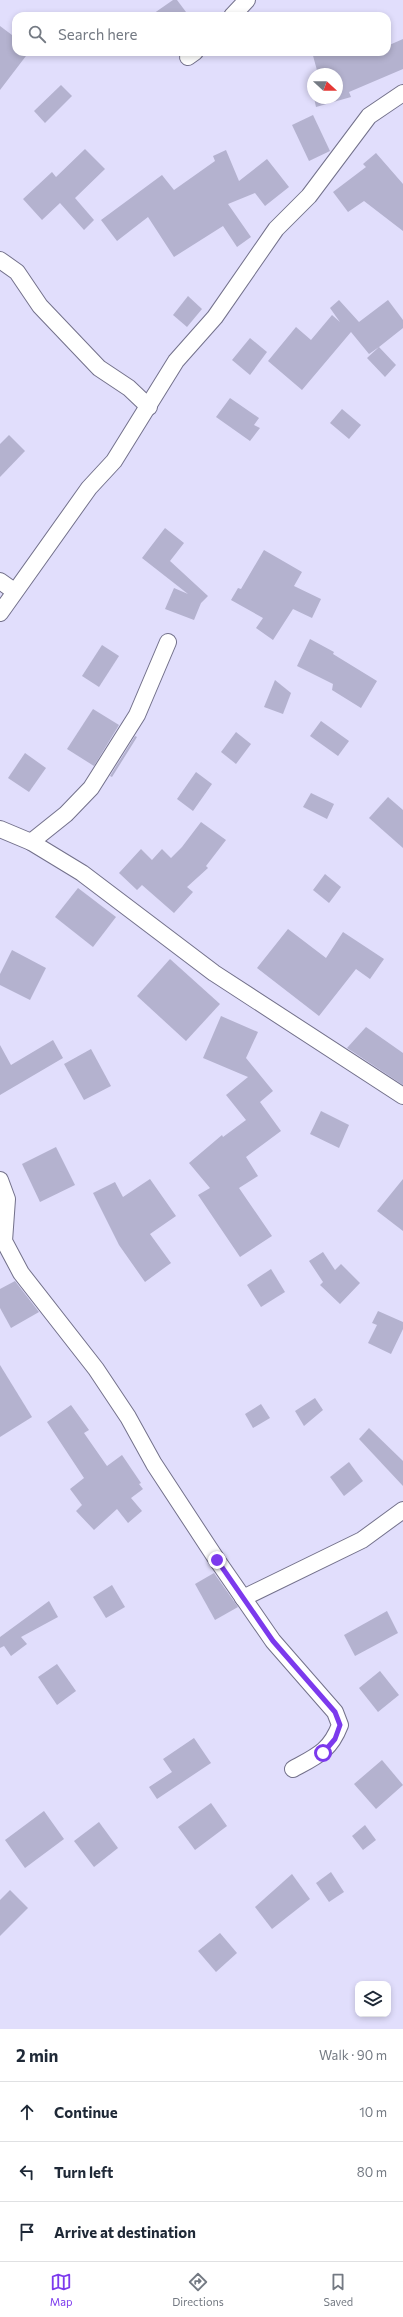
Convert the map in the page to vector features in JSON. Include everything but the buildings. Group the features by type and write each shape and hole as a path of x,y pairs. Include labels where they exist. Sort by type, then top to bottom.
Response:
{"street":[{"path":"236,12 247,0"},
{"path":"0,613 14,591 89,488 114,461 149,407 176,361 215,317 276,229 309,196 369,116 403,93"},
{"path":"0,260 17,272 40,306 99,368 129,388 149,407"},
{"path":"0,581 14,591"},
{"path":"31,842 66,814 91,788 137,715 168,642"},
{"path":"0,829 31,842 82,873 214,973 403,1096"},
{"path":"0,1180 7,1199 4,1241 21,1273 96,1369 128,1417 154,1464 273,1641 335,1712 340,1725 335,1739 323,1753 292,1769"},
{"path":"243,1598 350,1546 403,1510"}],"route":[{"path":"217,1560 273,1641 304,1674 335,1712 340,1725 335,1739 323,1753"}]}
